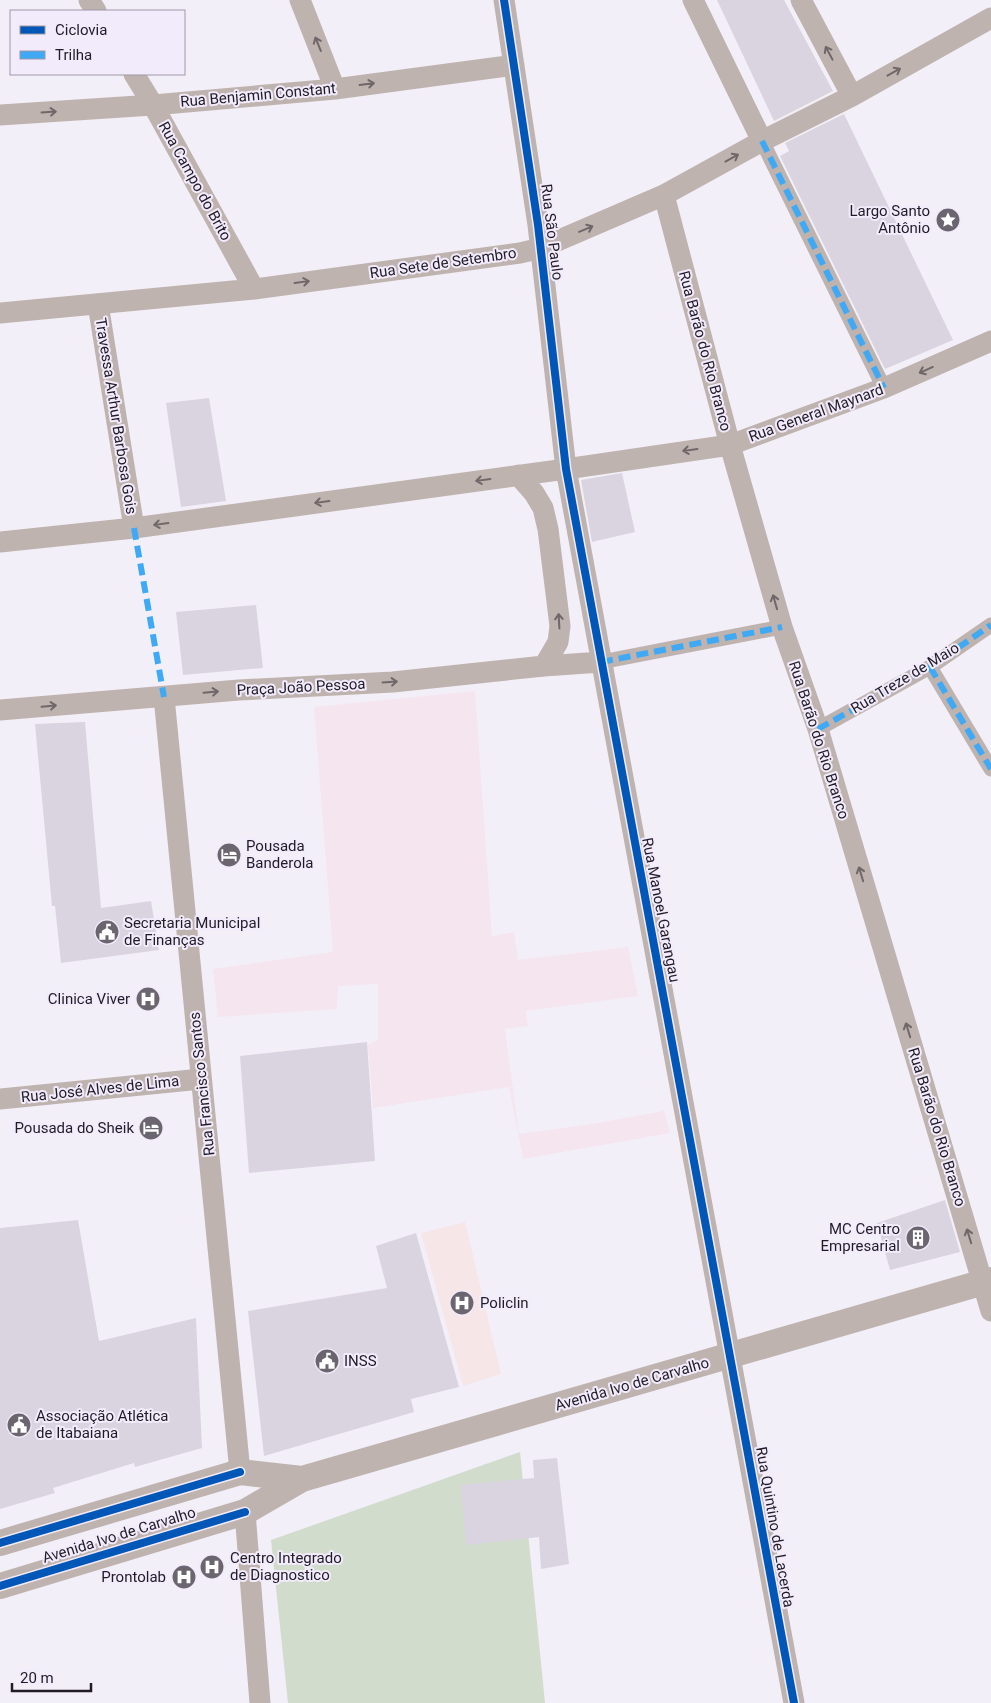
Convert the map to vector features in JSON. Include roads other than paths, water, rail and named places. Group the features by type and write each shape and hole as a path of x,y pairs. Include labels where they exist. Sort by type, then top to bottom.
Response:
{"street":[{"path":"300,0 335,89"},
{"name":"Rua São Paulo","path":"504,0 541,248 566,469"},
{"path":"693,0 884,388"},
{"path":"801,0 852,96 991,18"},
{"name":"Rua Benjamin Constant","path":"0,115 154,105 335,89 514,65"},
{"name":"Rua Campo do Brito","path":"135,75 154,105 254,289"},
{"name":"Rua Sete de Setembro","path":"0,313 254,289 520,253 541,248 664,195 762,141 852,96"},
{"name":"Rua Barão do Rio Branco","path":"664,195 730,444 782,627 818,729 987,1281 991,1311"},
{"name":"Travessa Arthur Barbosa Gois","path":"98,304 134,528"},
{"name":"Rua General Maynard","path":"566,469 730,444 884,388 991,341"},
{"path":"0,542 134,528 566,469"},
{"name":"Rua Manoel Garangau","path":"566,469 730,1356"},
{"path":"518,475 534,493 543,508 548,530 560,626 558,642 544,666"},
{"name":"Rua Treze de Maio","path":"818,729 930,667 991,624"},
{"path":"601,662 782,627"},
{"name":"Praça João Pessoa","path":"0,710 240,690 393,682 601,662"},
{"path":"930,667 991,768"},
{"name":"Rua Francisco Santos","path":"164,696 240,1472"},
{"name":"Rua José Alves de Lima","path":"0,1099 201,1079"},
{"name":"Avenida Ivo de Carvalho","path":"0,1586 245,1512 302,1480 987,1281"},
{"name":"Rua Quintino de Lacerda","path":"730,1356 794,1703"},
{"path":"240,1472 245,1512 260,1703"},
{"name":"Avenida Ivo de Carvalho","path":"0,1543 240,1472 302,1480"}],"place":[{"name":"Largo Santo Antônio","path":"948,220"},
{"name":"Pousada Banderola","path":"229,855"},
{"name":"Secretaria Municipal de Finanças","path":"107,932"},
{"name":"Clinica Viver","path":"148,999"},
{"name":"Pousada do Sheik","path":"151,1128"},
{"name":"MC Centro Empresarial","path":"918,1238"},
{"name":"Policlin","path":"462,1303"},
{"name":"INSS","path":"327,1361"},
{"name":"Associação Atlética de Itabaiana","path":"19,1425"},
{"name":"Centro Integrado de Diagnostico","path":"212,1567"},
{"name":"Prontolab","path":"184,1577"}]}
